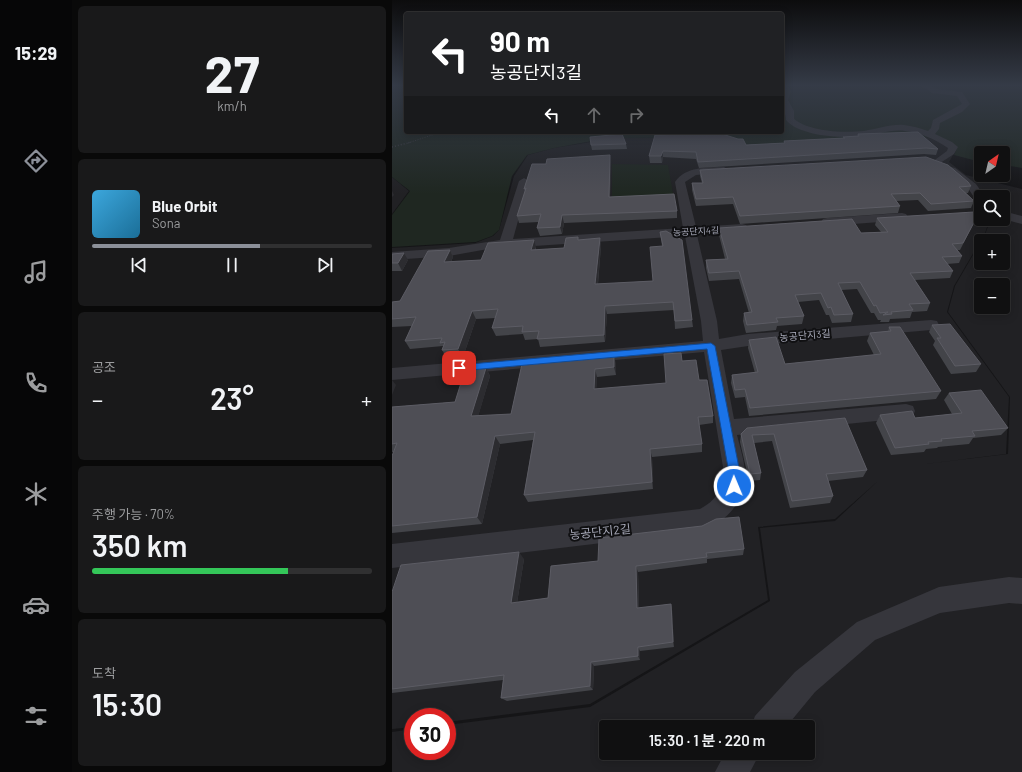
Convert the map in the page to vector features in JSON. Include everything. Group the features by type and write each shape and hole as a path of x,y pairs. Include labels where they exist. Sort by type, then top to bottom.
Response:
{"street":[{"path":"793,122 799,126 851,135 903,128 929,135 953,147 950,152 932,161 967,181 976,190"},
{"path":"929,135 935,129 936,122"},
{"name":"농공단지2길","path":"392,556 702,520 718,511 726,502 734,486 735,473 711,346 709,321 690,232 681,180 684,176 693,173 733,170"},
{"path":"505,244 524,181"},
{"path":"817,223 914,217"},
{"path":"1010,217 1022,220"},
{"name":"농공단지4길","path":"392,256 449,252 488,245 754,228"},
{"name":"농공단지3길","path":"392,374 931,325"},
{"path":"726,428 906,411"},
{"path":"772,720 805,682 866,630 939,600 1009,590 1022,591"},
{"path":"732,772 740,760"}],"path":[{"path":"392,147 435,134"}],"shaded area":[{"path":"392,122 404,122 404,134 784,134 784,122 1022,122 1022,168 1010,166 1010,146 974,146 974,160 954,155 957,148 945,141 904,133 757,148 718,137 603,139 554,148 527,155 512,176 499,230 492,236 476,242 392,247 392,215 410,191 392,177"},
{"path":"904,133 945,141 957,148 949,162 966,175 974,177 974,182 994,182 1022,189 1022,772 392,772 392,732 404,730 404,760 456,760 456,724 590,707 770,601 760,528 835,521 878,481 835,519 758,527 768,600 590,704 456,721 456,708 404,708 404,728 392,729 392,248 475,243 493,236 499,230 514,176 528,155 554,148 623,138","holes":["974,190 1010,190 1010,226 988,226 985,234 1010,234 1010,270 974,270 974,253 955,286 948,312 1010,397 1008,454 917,465 1006,454 1009,397 947,312 954,286 974,252 974,234 984,234 988,226 974,226"]},
{"path":"612,164 668,165 674,199 612,202"},
{"path":"392,177 409,191 392,214"}],"building":[{"path":"918,132 938,149 926,148 698,162 696,152 663,151 661,156 649,156 655,135 722,134 743,139 746,145 785,143 784,141 845,138 843,137 859,136 858,134"},
{"path":"622,134 626,144 591,145 590,137"},
{"path":"610,155 609,197 674,194 677,211 562,215 560,227 537,228 541,214 517,216 532,164 546,164 547,159"},
{"path":"926,157 948,165 968,182 971,186 959,187 974,201 931,204 920,193 891,194 900,206 740,216 733,197 696,199 692,183 703,183 700,170"},
{"path":"974,212 974,222 963,243 952,244 962,256 942,257 953,271 910,273 930,303 909,304 913,310 891,312 892,314 883,315 888,312 880,313 876,305 874,306 860,282 838,283 853,314 834,315 831,307 828,308 821,293 795,295 804,316 776,318 778,322 747,325 744,313 752,312 739,271 709,273 706,260 728,259 719,228 852,219 861,233 888,232 877,218"},
{"path":"666,231 682,240 692,320 675,321 673,302 605,306 604,335 537,339 539,331 522,332 523,326 492,328 498,309 472,311 458,349 442,350 445,342 440,343 442,338 405,341 416,317 392,319 392,302 400,301 428,251 450,250 444,262 481,260 488,243 534,240 531,250 564,248 566,238 578,237 578,240 600,238 595,284 653,281 650,247 663,246 660,232"},
{"path":"404,253 398,263 392,263 392,254"},
{"path":"950,324 981,364 955,366 937,338 941,338 932,325"},
{"path":"889,327 900,327 941,391 750,408 745,389 735,390 732,375 758,372 749,340 776,337 785,364 881,354 870,333 891,331"},
{"path":"681,353 682,361 696,360 699,380 707,380 713,416 698,417 702,444 650,449 652,482 524,495 535,432 495,436 477,517 392,526 392,456 397,443 392,444 392,407 455,402 465,370 486,368 471,416 511,414 522,364 614,356 614,367 595,369 594,389 666,383 664,354"},
{"path":"981,390 1008,428 972,431 975,436 941,439 942,441 928,442 929,444 895,448 880,415 912,411 915,418 962,413 949,393"},
{"path":"845,418 867,470 826,474 833,496 792,501 774,434 752,435 761,473 750,474 741,434 747,428"},
{"path":"739,517 744,549 706,553 707,557 636,566 637,608 671,604 673,642 638,647 638,656 591,662 590,686 501,698 504,675 392,689 392,592 401,565 519,552 511,603 548,598 551,566 598,561 599,538 702,526 716,519"}],"route":[{"path":"459,368 711,346 735,473 734,486"}]}
